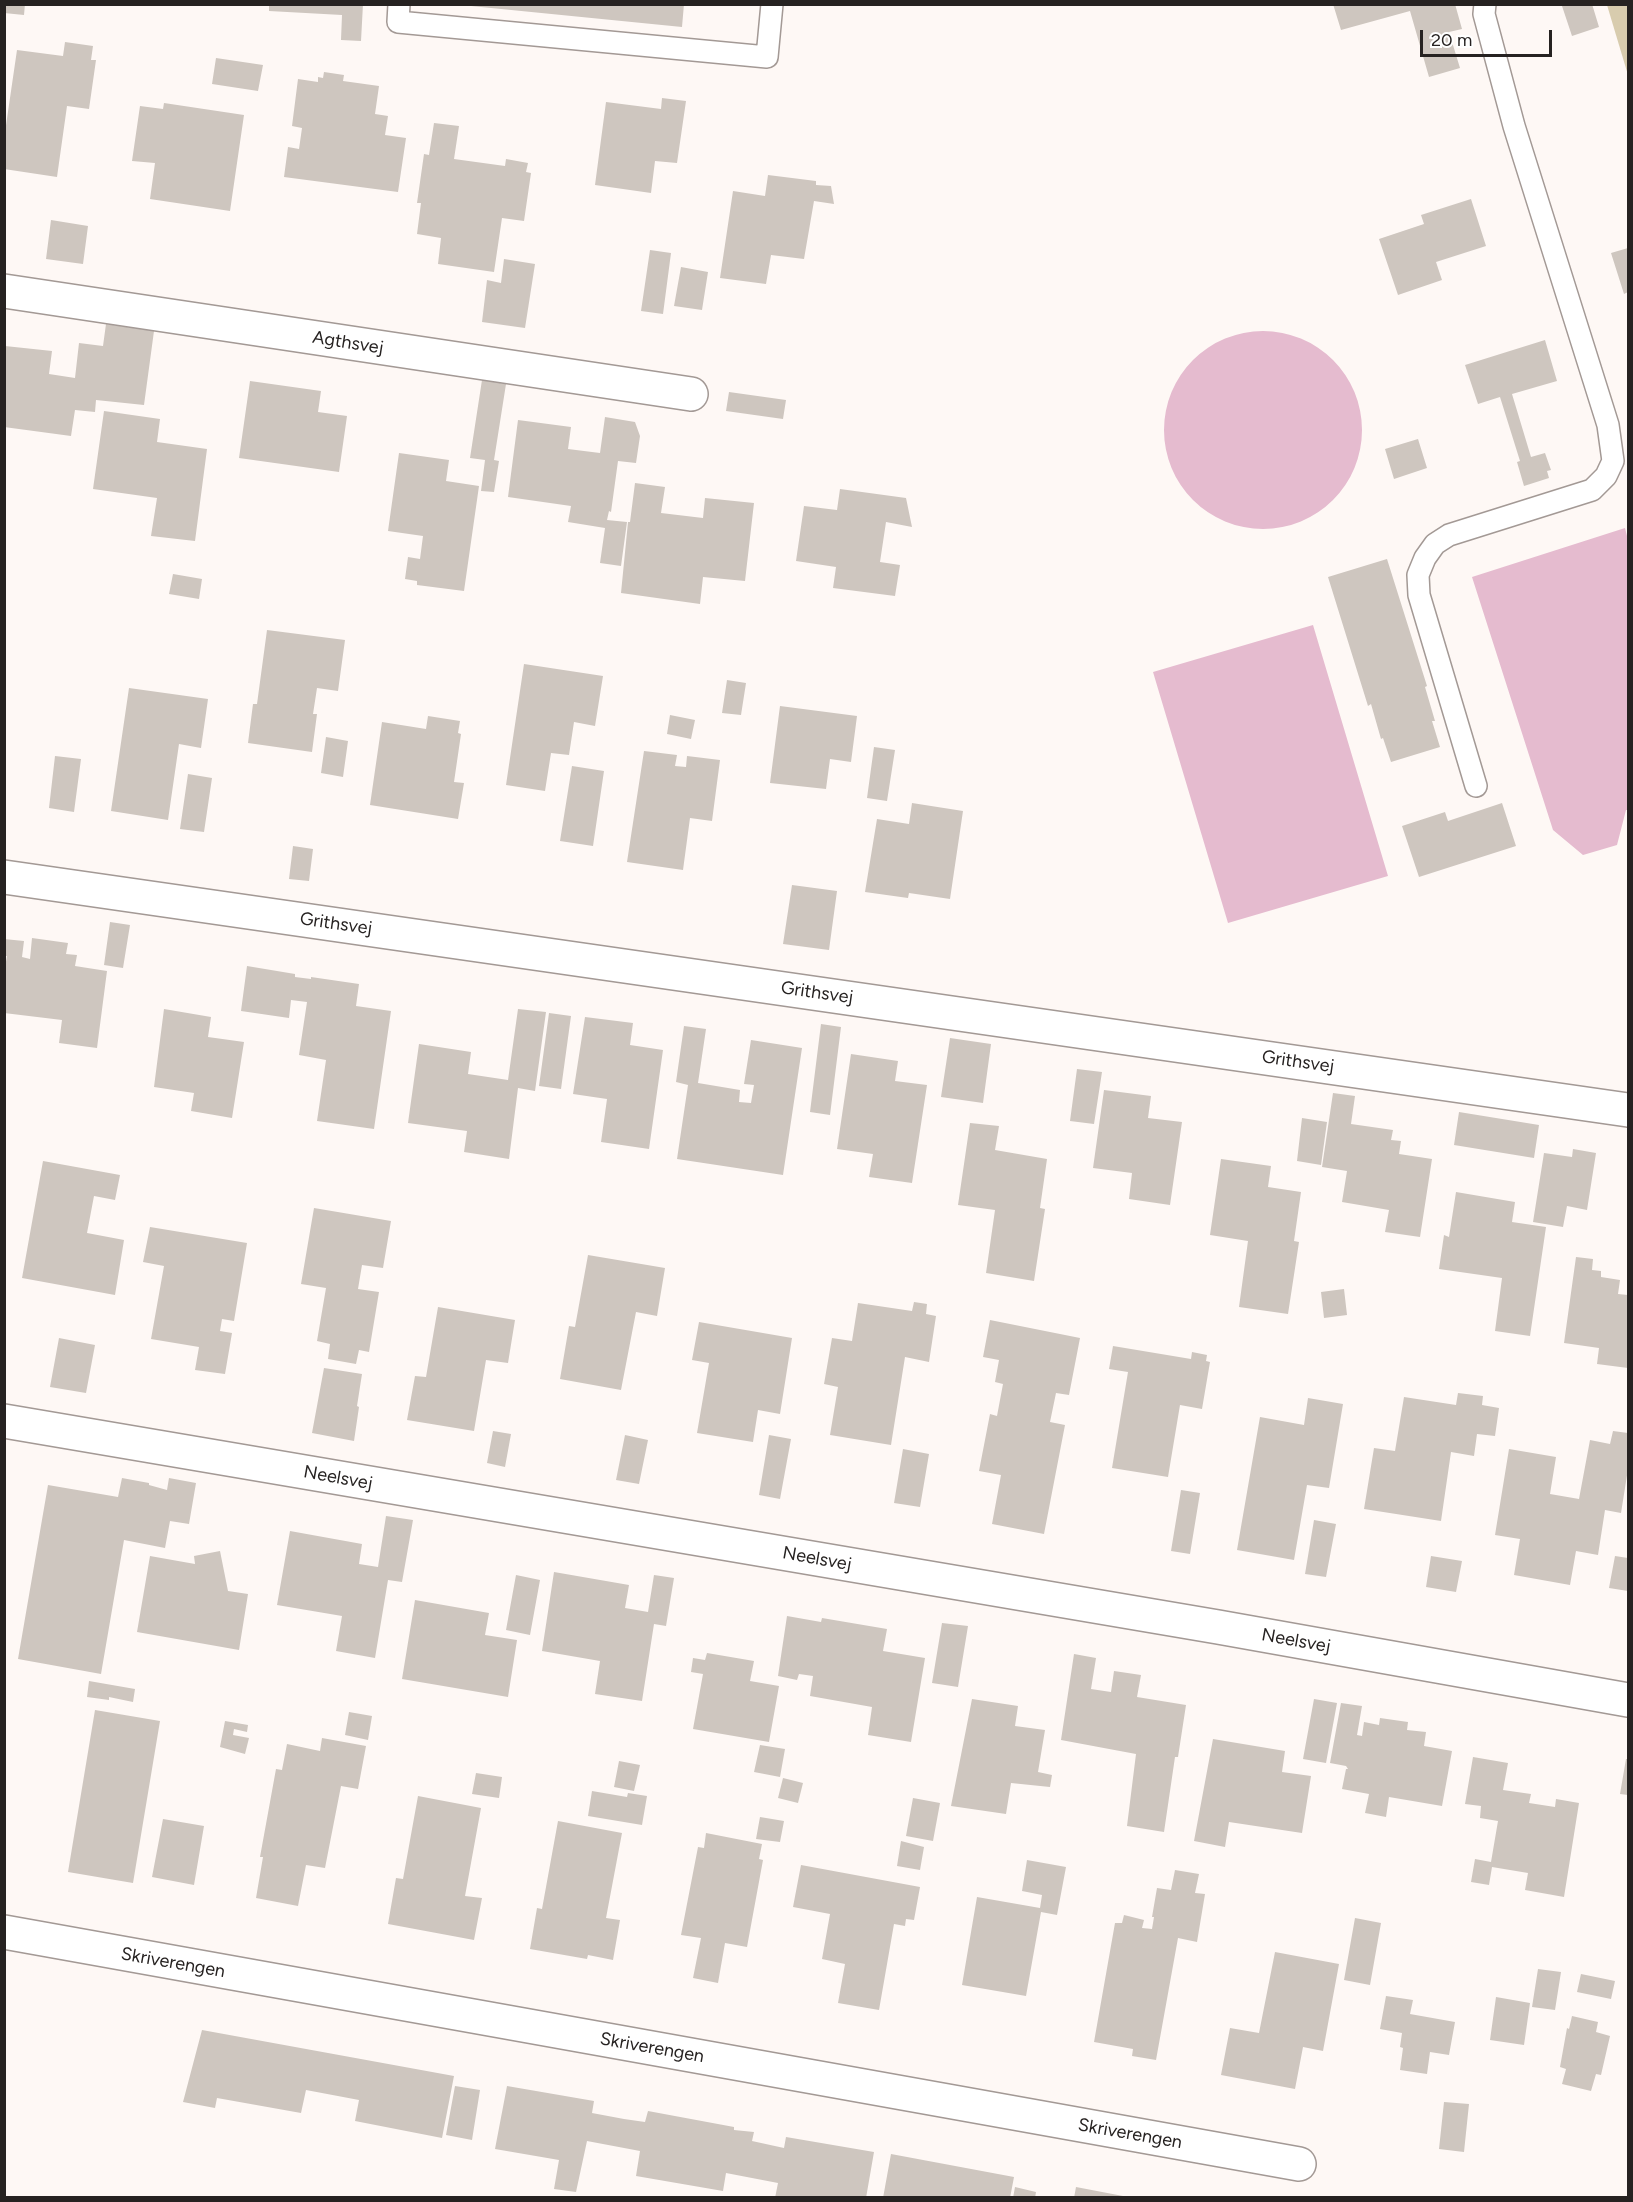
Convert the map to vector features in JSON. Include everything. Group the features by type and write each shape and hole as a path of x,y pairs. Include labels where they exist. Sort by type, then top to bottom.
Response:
{"street":[{"name":"Agthsvej","path":"4,291 691,394"},
{"name":"Grithsvej","path":"4,877 1629,1110"},
{"name":"Neelsvej","path":"4,1421 1195,1623 1629,1700"},
{"name":"Skriverengen","path":"4,1932 1299,2164"}],"lane":[{"path":"399,4 398,22 767,57 772,4"},
{"path":"1476,786 1419,595 1418,575 1425,558 1435,544 1449,535 1592,490 1606,476 1612,461 1608,425 1514,126 1484,14 1485,4"}],"shaded area":[{"path":"1607,5 1628,5 1628,75"},
{"path":"1263,331 1282,333 1301,339 1318,348 1333,360 1345,375 1354,392 1360,411 1362,430 1360,449 1354,468 1345,485 1333,500 1318,512 1301,521 1282,527 1263,529 1244,527 1225,521 1208,512 1193,500 1181,485 1172,468 1166,449 1164,430 1166,411 1172,392 1181,375 1193,360 1208,348 1225,339 1244,333"},
{"path":"1625,528 1628,540 1628,810 1626,810 1617,845 1583,855 1553,830 1472,577"},
{"path":"1313,625 1388,876 1228,923 1153,672"}],"building":[{"path":"4,4 25,4 24,15 4,13"},
{"path":"269,4 363,4 361,41 341,40 342,15 269,11"},
{"path":"471,4 684,4 682,27 471,6"},
{"path":"1333,4 1455,4 1462,29 1449,32 1460,68 1429,77 1410,11 1341,30"},
{"path":"1592,4 1599,27 1572,36 1562,6"},
{"path":"65,42 93,46 91,60 96,60 89,109 67,106 57,177 4,169 4,139 17,50 63,56"},
{"path":"216,58 263,65 258,91 212,84"},
{"path":"324,72 344,75 343,81 379,86 375,114 388,116 385,135 406,138 398,192 284,177 288,147 299,149 302,128 292,126 298,79 318,82 318,77 323,78"},
{"path":"662,98 686,101 677,163 655,161 651,193 595,185 606,102 661,109"},
{"path":"164,103 244,115 230,211 150,199 155,163 132,161 140,106 163,109"},
{"path":"434,123 459,126 454,159 505,166 506,159 528,163 526,172 531,173 524,221 502,218 494,272 438,264 441,238 417,234 421,203 417,203 424,154 429,155"},
{"path":"768,175 816,181 816,185 831,186 834,204 814,201 804,259 771,255 766,284 720,278 733,191 765,196"},
{"path":"1471,199 1486,246 1436,262 1442,280 1398,295 1379,239 1424,224 1421,215"},
{"path":"51,220 88,226 83,264 46,259"},
{"path":"1628,248 1628,292 1624,294 1611,253"},
{"path":"650,250 671,253 663,314 641,311"},
{"path":"504,259 535,264 525,328 482,322 487,280 501,283"},
{"path":"681,267 708,272 702,310 674,306"},
{"path":"106,324 154,331 144,405 96,400 95,412 75,410 71,436 4,427 5,346 52,351 49,374 75,378 79,343 103,346"},
{"path":"1545,340 1557,381 1512,394 1531,457 1545,453 1551,470 1547,471 1549,478 1524,486 1517,462 1520,461 1500,397 1478,404 1465,365"},
{"path":"482,380 506,384 494,460 499,461 494,492 481,491 485,460 470,458"},
{"path":"250,381 321,391 318,412 347,416 339,472 239,458"},
{"path":"729,392 786,400 783,419 726,411"},
{"path":"104,411 160,419 157,442 207,449 195,541 151,536 157,498 93,489"},
{"path":"605,417 635,422 640,436 636,463 618,461 611,512 609,511 607,520 627,522 621,566 600,563 605,528 568,522 571,506 508,497 518,420 571,427 568,449 600,453"},
{"path":"1418,439 1427,468 1394,479 1385,449"},
{"path":"399,453 449,460 446,481 479,486 464,591 417,585 417,581 405,579 408,557 420,559 423,536 388,531"},
{"path":"635,483 665,487 661,513 703,518 705,498 754,503 745,581 703,577 700,604 621,593 628,522 630,522"},
{"path":"840,489 906,498 912,527 886,522 880,562 900,565 895,596 833,588 836,567 796,561 804,506 837,510"},
{"path":"1387,559 1427,686 1425,687 1435,721 1432,721 1440,747 1391,762 1383,738 1381,739 1371,704 1368,706 1328,577"},
{"path":"173,574 202,579 199,599 169,594"},
{"path":"267,630 345,640 338,691 317,688 313,714 317,714 312,752 248,743 253,704 257,704"},
{"path":"524,664 603,676 595,726 574,722 569,755 551,753 545,791 506,785"},
{"path":"727,680 746,683 741,715 722,713"},
{"path":"129,688 208,699 201,748 179,744 168,820 111,811"},
{"path":"780,706 857,716 851,762 830,759 826,789 770,783"},
{"path":"670,715 695,720 691,739 667,734"},
{"path":"428,716 460,721 458,733 461,734 454,782 464,783 458,819 370,805 382,722 426,729"},
{"path":"326,737 348,741 343,777 321,773"},
{"path":"874,747 895,750 887,801 867,798"},
{"path":"644,751 677,755 675,766 686,767 687,756 720,760 712,821 690,818 683,870 627,862"},
{"path":"55,756 81,759 74,812 49,808"},
{"path":"572,766 604,771 593,846 560,841"},
{"path":"188,774 212,778 204,832 180,829"},
{"path":"912,803 963,811 950,899 909,893 908,898 865,892 877,819 909,824"},
{"path":"1502,803 1516,846 1419,877 1402,826 1445,812 1448,821"},
{"path":"293,846 313,849 309,881 289,879"},
{"path":"792,885 837,891 829,950 783,944"},
{"path":"110,922 130,925 123,968 104,965"},
{"path":"32,938 68,943 66,954 77,955 75,966 107,971 97,1048 59,1043 62,1020 4,1013 4,973 7,956 4,956 4,939 24,941 22,957 30,959"},
{"path":"247,966 295,974 295,977 359,984 356,1006 391,1011 374,1129 317,1121 326,1060 299,1055 307,1002 291,1000 289,1018 241,1011"},
{"path":"164,1009 211,1017 208,1037 244,1042 232,1118 191,1111 194,1093 154,1087"},
{"path":"518,1009 546,1012 535,1091 518,1088 509,1159 464,1152 467,1131 408,1123 419,1044 471,1052 468,1074 508,1080"},
{"path":"549,1013 571,1016 561,1089 539,1086"},
{"path":"585,1017 633,1023 630,1045 663,1050 649,1149 601,1142 607,1099 573,1094"},
{"path":"821,1024 841,1027 830,1115 810,1112"},
{"path":"684,1026 706,1029 698,1083 740,1090 739,1102 751,1103 754,1085 744,1084 751,1040 802,1048 783,1175 677,1159 688,1085 676,1082"},
{"path":"950,1038 991,1044 983,1103 941,1097"},
{"path":"851,1054 898,1061 895,1081 927,1085 912,1183 869,1177 873,1154 837,1149"},
{"path":"1077,1069 1102,1072 1094,1124 1070,1121"},
{"path":"1104,1090 1151,1096 1148,1118 1182,1122 1170,1205 1129,1199 1132,1173 1093,1168"},
{"path":"1333,1093 1355,1096 1351,1124 1393,1130 1391,1140 1401,1141 1399,1154 1432,1159 1420,1237 1385,1232 1389,1210 1342,1202 1347,1171 1322,1167"},
{"path":"1459,1112 1539,1125 1534,1158 1454,1145"},
{"path":"1302,1118 1327,1122 1321,1165 1297,1161"},
{"path":"970,1123 999,1126 995,1150 1047,1159 1040,1208 1045,1209 1034,1281 986,1273 995,1210 958,1205"},
{"path":"1573,1149 1596,1153 1587,1210 1567,1206 1563,1227 1533,1222 1544,1153 1572,1157"},
{"path":"1221,1159 1271,1166 1268,1187 1301,1192 1294,1241 1299,1242 1288,1314 1239,1307 1248,1241 1210,1235"},
{"path":"43,1161 120,1175 115,1200 94,1196 87,1233 124,1240 115,1295 22,1278"},
{"path":"1456,1192 1515,1202 1512,1222 1546,1227 1530,1336 1495,1331 1502,1278 1439,1269 1444,1235 1449,1237"},
{"path":"314,1208 391,1221 383,1268 362,1265 358,1289 379,1292 369,1352 359,1350 356,1364 328,1359 330,1344 317,1341 326,1288 301,1284"},
{"path":"150,1227 247,1243 234,1321 222,1319 220,1331 232,1333 225,1374 195,1370 199,1347 151,1339 164,1266 143,1262"},
{"path":"588,1255 665,1268 657,1316 636,1312 621,1390 560,1379 569,1326 575,1327"},
{"path":"1576,1257 1593,1259 1592,1270 1601,1271 1601,1277 1620,1280 1618,1294 1628,1295 1628,1368 1597,1364 1599,1348 1564,1343"},
{"path":"1344,1289 1347,1315 1324,1318 1321,1292"},
{"path":"914,1302 927,1304 926,1314 936,1316 929,1362 905,1357 891,1445 830,1435 838,1387 824,1384 832,1338 852,1341 858,1303 912,1311"},
{"path":"438,1307 515,1320 508,1363 486,1360 474,1431 407,1420 415,1376 426,1377"},
{"path":"990,1320 1080,1338 1069,1395 1056,1393 1050,1422 1065,1425 1044,1534 992,1524 1001,1475 979,1471 990,1414 997,1416 1003,1384 995,1382 999,1360 983,1357"},
{"path":"699,1322 792,1338 780,1414 758,1410 753,1442 697,1433 709,1363 692,1360"},
{"path":"59,1338 95,1345 86,1393 50,1387"},
{"path":"1113,1346 1191,1359 1192,1352 1207,1355 1206,1361 1210,1362 1202,1409 1180,1405 1168,1477 1112,1468 1128,1372 1109,1369"},
{"path":"324,1368 362,1374 354,1441 312,1433"},
{"path":"1458,1393 1483,1396 1482,1405 1499,1408 1495,1436 1477,1434 1474,1456 1451,1452 1441,1521 1364,1509 1374,1448 1395,1451 1404,1397 1456,1405"},
{"path":"1308,1398 1343,1404 1329,1488 1307,1485 1294,1560 1237,1550 1260,1417 1304,1425"},
{"path":"493,1431 511,1434 505,1467 487,1463"},
{"path":"1613,1431 1628,1433 1628,1469 1621,1513 1605,1510 1598,1555 1576,1551 1570,1585 1514,1575 1520,1539 1495,1535 1509,1449 1556,1457 1550,1494 1579,1499 1590,1440 1610,1444"},
{"path":"625,1435 648,1440 639,1484 616,1480"},
{"path":"769,1435 791,1439 780,1499 759,1495"},
{"path":"903,1449 929,1454 920,1507 894,1503"},
{"path":"122,1478 149,1483 149,1485 167,1490 169,1478 196,1483 189,1524 170,1521 165,1548 124,1540 101,1674 18,1659 48,1485 118,1497"},
{"path":"1181,1490 1200,1493 1190,1554 1171,1551"},
{"path":"386,1516 413,1520 402,1582 388,1580 375,1658 336,1651 342,1616 277,1605 290,1531 362,1544 359,1564 378,1567"},
{"path":"1314,1520 1336,1524 1326,1577 1305,1574"},
{"path":"220,1551 228,1591 248,1594 239,1650 137,1632 150,1556 195,1564 194,1556"},
{"path":"1431,1556 1462,1561 1456,1592 1426,1587"},
{"path":"1615,1556 1628,1558 1628,1591 1609,1588"},
{"path":"554,1572 629,1585 625,1608 648,1612 654,1575 674,1578 666,1626 654,1624 642,1701 595,1694 600,1661 542,1651"},
{"path":"516,1575 540,1580 530,1635 506,1630"},
{"path":"415,1600 489,1613 485,1635 517,1640 508,1697 402,1679"},
{"path":"787,1616 821,1622 822,1618 887,1629 883,1651 925,1658 911,1742 868,1735 872,1707 810,1696 813,1676 799,1674 797,1680 778,1676"},
{"path":"942,1623 968,1626 958,1687 932,1683"},
{"path":"707,1653 754,1661 750,1681 779,1686 769,1742 693,1729 703,1674 691,1672 693,1658 705,1660"},
{"path":"1074,1654 1096,1658 1091,1689 1111,1692 1114,1671 1141,1675 1137,1697 1186,1705 1178,1757 1175,1757 1164,1832 1127,1826 1136,1754 1061,1740"},
{"path":"89,1681 135,1689 133,1702 109,1697 109,1700 87,1697"},
{"path":"972,1699 1018,1706 1015,1726 1045,1730 1038,1772 1052,1775 1050,1787 1011,1783 1006,1814 951,1806"},
{"path":"1314,1699 1337,1703 1326,1763 1303,1759"},
{"path":"1341,1703 1362,1706 1357,1735 1362,1736 1364,1722 1379,1725 1380,1718 1408,1722 1407,1730 1426,1732 1424,1746 1452,1751 1442,1806 1389,1797 1386,1817 1365,1813 1369,1794 1342,1789 1346,1769 1348,1769 1346,1766 1330,1763"},
{"path":"95,1710 160,1721 133,1883 68,1872"},
{"path":"349,1712 372,1716 368,1740 345,1735"},
{"path":"225,1721 248,1725 247,1732 234,1729 233,1735 249,1738 245,1754 220,1747"},
{"path":"322,1738 366,1746 358,1789 341,1786 325,1868 306,1865 298,1906 256,1898 263,1857 260,1857 276,1769 282,1770 287,1744 320,1751"},
{"path":"1213,1739 1285,1751 1282,1772 1311,1776 1302,1833 1229,1822 1225,1847 1194,1841"},
{"path":"760,1745 785,1749 780,1777 754,1772"},
{"path":"1473,1757 1508,1763 1503,1790 1531,1794 1529,1803 1555,1807 1556,1799 1579,1803 1564,1897 1525,1890 1528,1873 1492,1867 1489,1885 1471,1882 1475,1859 1491,1862 1498,1821 1480,1818 1481,1806 1465,1804"},
{"path":"1626,1759 1628,1759 1628,1795 1620,1794"},
{"path":"619,1761 640,1765 634,1791 614,1787"},
{"path":"476,1773 502,1777 499,1798 472,1794"},
{"path":"783,1778 803,1783 798,1803 778,1798"},
{"path":"592,1791 627,1797 628,1793 647,1796 642,1825 588,1816"},
{"path":"418,1796 481,1808 465,1896 482,1898 474,1940 388,1924 396,1878 403,1879"},
{"path":"913,1798 940,1803 933,1841 906,1836"},
{"path":"760,1817 784,1821 780,1842 756,1839"},
{"path":"163,1819 204,1826 194,1885 152,1877"},
{"path":"558,1821 622,1833 606,1918 620,1920 613,1960 588,1955 587,1959 530,1949 537,1908 542,1909"},
{"path":"706,1833 762,1844 759,1859 763,1860 747,1947 725,1943 718,1983 693,1978 701,1938 681,1935 698,1847 704,1848"},
{"path":"901,1841 924,1847 920,1870 897,1866"},
{"path":"1027,1860 1066,1867 1057,1915 1041,1912 1026,1996 962,1985 977,1897 1040,1908 1042,1895 1022,1891"},
{"path":"801,1865 920,1887 914,1920 906,1919 905,1926 894,1924 879,2010 838,2003 845,1964 822,1959 830,1914 793,1907"},
{"path":"1175,1870 1199,1874 1195,1893 1205,1894 1197,1942 1178,1938 1156,2060 1132,2056 1133,2049 1094,2042 1115,1923 1122,1923 1124,1915 1144,1920 1142,1928 1152,1929 1157,1888 1171,1890"},
{"path":"1355,1918 1381,1923 1370,1985 1344,1980"},
{"path":"1275,1952 1339,1964 1323,2051 1303,2047 1295,2089 1221,2075 1230,2028 1259,2033"},
{"path":"1538,1969 1561,1972 1555,2010 1532,2007"},
{"path":"1581,1974 1615,1981 1611,1999 1577,1992"},
{"path":"1386,1996 1413,2000 1410,2014 1455,2022 1449,2055 1430,2052 1427,2074 1400,2070 1403,2048 1400,2047 1402,2033 1380,2029"},
{"path":"1496,1997 1530,2003 1524,2045 1490,2040"},
{"path":"1572,2016 1598,2022 1596,2032 1610,2036 1601,2075 1596,2074 1591,2091 1562,2084 1566,2069 1560,2067 1567,2028 1569,2029"},
{"path":"202,2030 454,2076 442,2138 355,2121 359,2100 306,2090 301,2113 217,2098 215,2108 183,2102"},
{"path":"455,2086 480,2090 472,2140 446,2135"},
{"path":"507,2086 594,2101 592,2113 624,2119 645,2122 648,2111 734,2127 734,2130 754,2132 752,2141 784,2148 786,2137 874,2152 866,2198 775,2198 778,2183 726,2173 723,2191 636,2176 640,2151 587,2141 576,2192 554,2189 559,2160 495,2149"},
{"path":"1444,2102 1469,2104 1464,2152 1439,2149"},
{"path":"891,2154 1014,2177 1010,2198 883,2198"},
{"path":"1015,2187 1036,2192 1035,2198 1013,2198"},
{"path":"1076,2187 1123,2196 1123,2198 1074,2198"}]}
